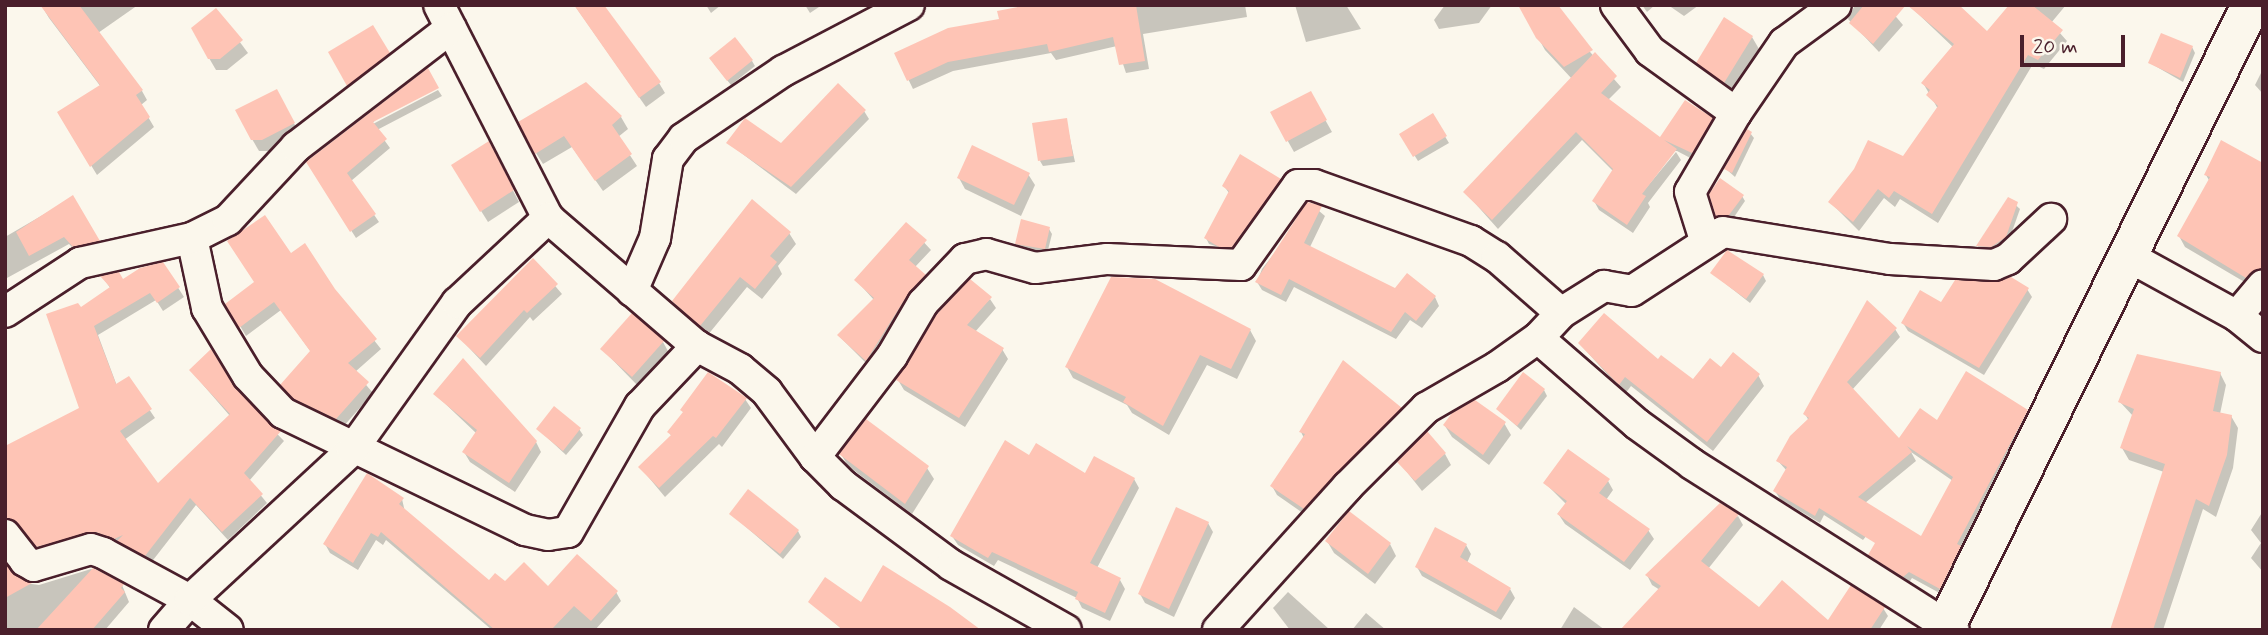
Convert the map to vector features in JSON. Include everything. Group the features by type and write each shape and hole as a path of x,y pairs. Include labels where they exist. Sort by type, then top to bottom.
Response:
{"main road":[{"path":"1948,628 2126,256 2251,5"}],"street":[{"path":"632,291 655,237 668,159 684,138 783,71 909,5"},
{"path":"1616,5 1650,51 1736,113"},
{"path":"1705,240 1690,192 1736,113 1784,43 1836,5"},
{"path":"5,312 80,263 192,238 241,210 296,146 445,16 548,218 696,346 740,369 767,392 815,457 925,547 1066,630"},
{"path":"815,457 892,356 923,303 965,259 986,254 1035,268 1107,260 1241,265 1298,185 1314,185 1471,241 1497,257 1561,313"},
{"path":"164,630 190,600 352,450 457,303 548,218"},
{"path":"1218,630 1348,486 1426,408 1538,338 1561,313 1604,286 1633,291 1705,240 1723,232 1741,232 1890,258 1994,265 2008,259 2051,219"},
{"path":"192,238 207,308 248,376 283,413 352,450 525,530 548,536 568,532 640,406 696,346"},
{"path":"2126,256 2237,316 2263,337"},
{"path":"2237,316 2263,285"},
{"path":"1538,338 1692,464 1948,628"},
{"path":"5,535 25,561 34,566 91,549 190,600 228,630"}],"building":[{"path":"40,5 79,5 143,90 136,95 150,117 90,167 57,112 100,85"},
{"path":"574,5 604,5 661,82 639,98"},
{"path":"1028,5 1136,5 1145,61 1119,65 1113,37 1049,52 1047,44 948,62 907,81 894,53 948,28 999,19 997,11"},
{"path":"1518,5 1558,5 1593,50 1564,67 1536,38"},
{"path":"1864,5 1906,5 1873,44 1849,23"},
{"path":"1907,5 1959,5 1987,31 2009,5 2032,5 2063,30 2038,60 2028,55 1932,214 1894,191 1889,198 1878,189 1853,222 1828,202 1854,169 1868,140 1903,156 1938,106 1926,95 1930,90 1921,83 1954,44"},
{"path":"216,8 243,40 220,59 208,59 191,28"},
{"path":"1724,17 1753,36 1724,83 1696,63"},
{"path":"373,25 390,53 347,86 328,52"},
{"path":"2161,33 2193,46 2180,78 2148,63"},
{"path":"735,37 753,60 727,81 709,58"},
{"path":"1595,52 1617,76 1601,93 1660,137 1685,100 1713,118 1692,153 1664,140 1677,149 1642,194 1646,196 1627,225 1592,201 1613,169 1576,132 1492,220 1463,192"},
{"path":"428,68 439,88 373,122 387,139 347,173 376,214 350,232 306,162"},
{"path":"586,82 622,116 612,125 632,154 595,181 564,136 535,154 518,122"},
{"path":"838,83 866,110 791,187 726,143 745,118 781,143"},
{"path":"277,89 295,123 262,140 251,140 235,110"},
{"path":"1311,91 1327,120 1286,142 1270,112"},
{"path":"1433,113 1447,136 1413,157 1399,134"},
{"path":"1067,118 1073,156 1038,161 1032,123"},
{"path":"1747,129 1752,132 1732,173 1724,169"},
{"path":"2221,140 2263,163 2263,268 2246,278 2177,236 2210,177 2204,175"},
{"path":"489,141 514,190 480,212 451,165"},
{"path":"972,145 1030,173 1014,205 957,178"},
{"path":"1240,154 1281,179 1232,247 1219,247 1204,238 1229,191 1222,186"},
{"path":"1720,178 1744,195 1729,215 1716,217 1709,194"},
{"path":"73,195 100,241 73,247 64,237 29,256 16,232"},
{"path":"2008,197 2018,202 2006,237 1991,247 1976,246"},
{"path":"752,199 791,232 770,256 777,262 755,289 740,277 700,326 672,301"},
{"path":"1307,202 1322,206 1304,243 1395,288 1407,273 1436,296 1416,321 1405,312 1391,332 1289,279 1281,295 1255,282"},
{"path":"265,215 291,253 305,243 335,289 377,339 348,363 369,382 336,419 294,399 280,385 310,351 274,302 239,328 225,304 254,282 227,241"},
{"path":"1021,219 1050,227 1045,249 1015,244"},
{"path":"906,222 927,240 909,260 926,275 908,294 866,361 837,335 874,298 854,280"},
{"path":"1727,250 1764,274 1746,299 1710,273"},
{"path":"533,258 558,284 527,313 524,310 480,358 456,336"},
{"path":"163,262 180,287 157,303 150,293 94,326 116,384 129,376 152,409 120,431 158,483 230,414 189,370 211,349 235,388 281,431 244,473 263,494 222,532 190,498 145,556 117,541 123,535 114,539 96,532 36,547 18,524 5,518 5,446 79,408 46,314 78,303 81,307 110,287 100,276 119,272 123,279 140,268"},
{"path":"1111,277 1155,279 1251,329 1231,369 1200,355 1163,426 1123,402 1126,397 1065,367"},
{"path":"2011,277 2029,288 1979,368 1901,323 1920,290 1941,302 1955,280 1994,282"},
{"path":"970,279 992,297 967,325 1004,348 959,418 896,380 937,314"},
{"path":"1867,300 1897,328 1847,382 1899,438 1920,408 1937,420 1966,371 2028,410 1957,544 1961,546 1940,589 1909,572 1903,577 1868,555 1875,543 1819,508 1815,516 1773,491 1787,467 1776,461 1790,436 1809,418 1803,414","holes":["1907,446 1953,477 1921,536 1858,497 1912,452"]},
{"path":"632,313 664,341 632,377 600,349"},
{"path":"1604,313 1658,359 1661,355 1693,379 1710,358 1721,367 1733,352 1760,374 1707,442 1625,377 1619,385 1578,343"},
{"path":"2137,354 2221,372 2213,411 2232,415 2227,455 2209,506 2196,499 2153,630 2110,630 2165,464 2120,448 2134,409 2118,402"},
{"path":"463,358 537,441 509,483 462,452 477,430 433,394"},
{"path":"1343,360 1402,408 1304,509 1270,486 1305,434 1299,432"},
{"path":"708,372 747,398 716,438 713,436 659,488 638,467 671,435 667,432"},
{"path":"1523,372 1545,389 1517,426 1496,409"},
{"path":"1475,400 1506,422 1483,455 1443,425 1452,413"},
{"path":"554,406 581,428 563,451 536,429"},
{"path":"866,419 929,466 905,504 839,454"},
{"path":"1427,431 1446,453 1415,481 1397,462"},
{"path":"1005,440 1029,455 1036,443 1085,473 1094,456 1135,478 1090,563 1121,578 1105,613 1075,599 1078,592 992,552 988,558 950,536"},
{"path":"1568,449 1610,479 1599,493 1650,529 1624,562 1557,514 1567,501 1543,483"},
{"path":"367,473 404,498 399,504 489,580 495,573 505,581 524,562 548,586 577,554 618,591 591,621 574,606 551,630 495,630 381,532 378,537 371,533 353,563 323,544"},
{"path":"748,489 799,530 780,554 729,514"},
{"path":"1720,503 1739,514 1701,561 1759,607 1782,580 1828,620 1851,585 1885,607 1870,630 1620,630 1661,586 1645,575"},
{"path":"1176,507 1209,522 1169,609 1138,594"},
{"path":"1349,511 1391,543 1368,574 1325,541"},
{"path":"1435,527 1467,544 1460,557 1511,588 1496,612 1415,567"},
{"path":"5,564 32,583 5,598"},
{"path":"883,565 981,630 843,630 808,602 825,577 861,602"},
{"path":"93,568 124,584 121,588 125,592 92,630 36,630"}]}
